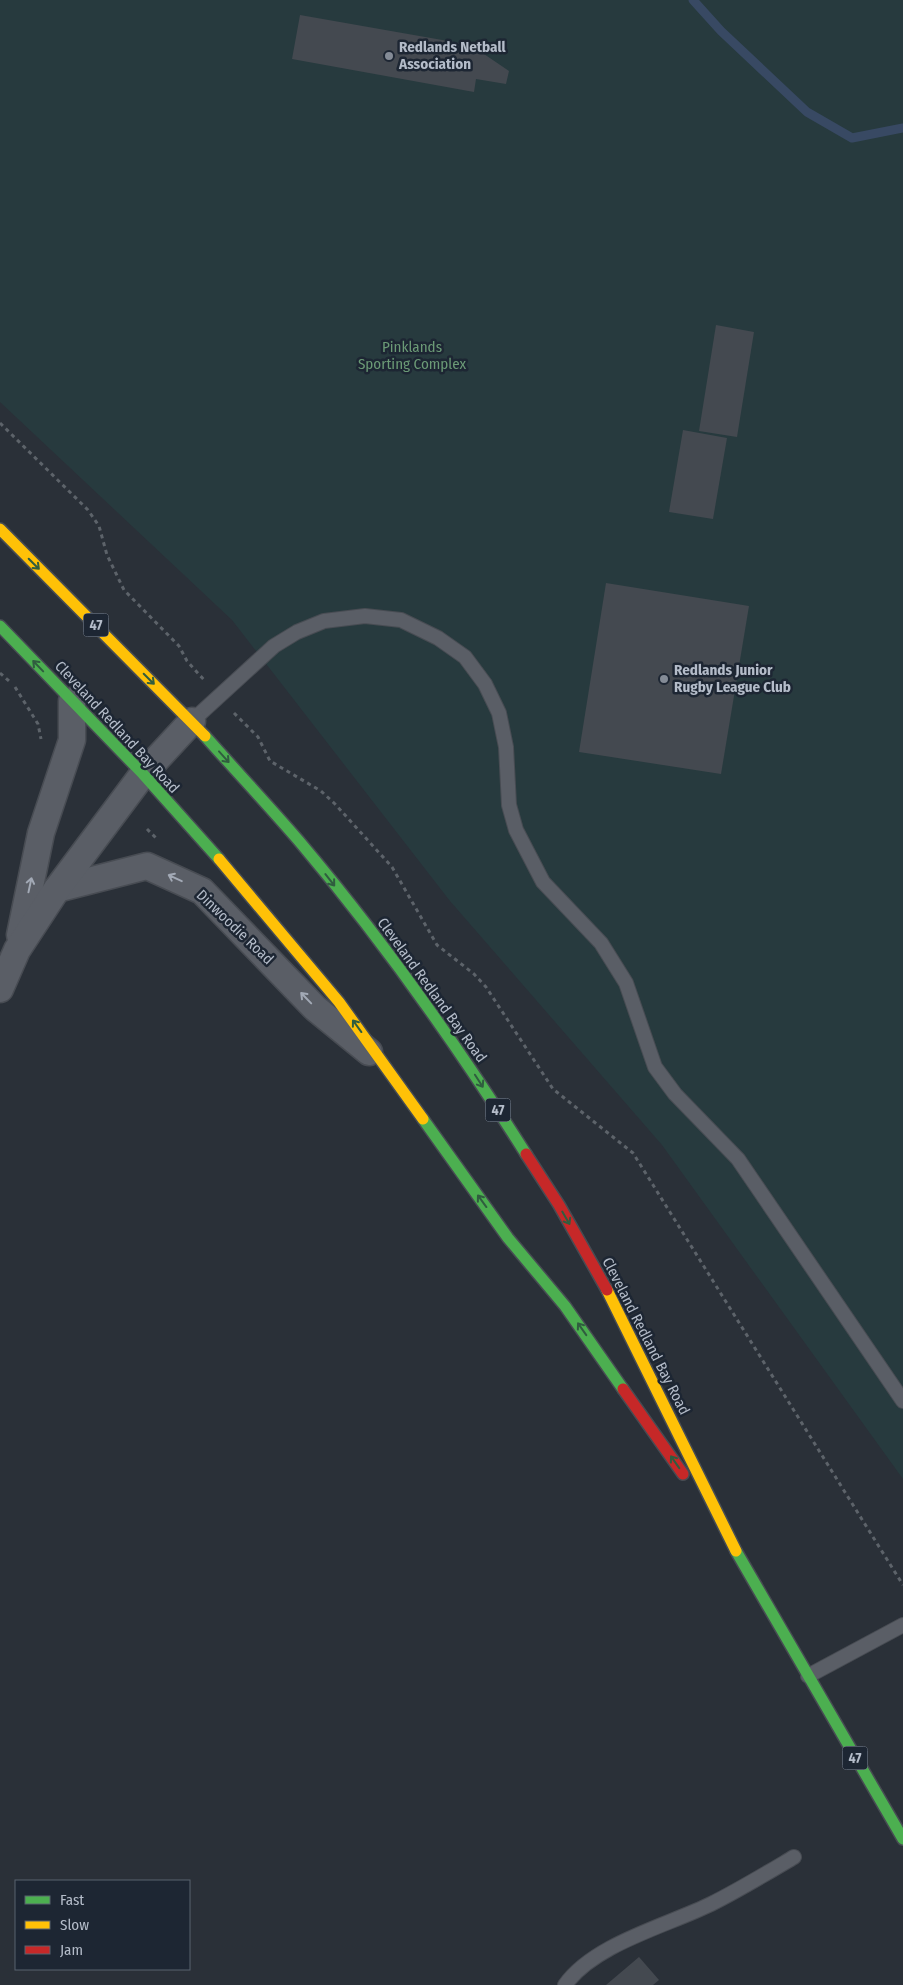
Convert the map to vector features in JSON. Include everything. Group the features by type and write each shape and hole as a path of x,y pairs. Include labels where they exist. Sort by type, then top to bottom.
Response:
{"highway":[{"name":"Cleveland Redland Bay Road","path":"0,529 192,721 299,840 386,950 465,1058 559,1205 612,1299 733,1545 903,1839"},
{"name":"Cleveland Redland Bay Road","path":"0,626 143,774 252,896 339,1002 508,1238 565,1306 733,1545"}],"street":[{"path":"17,950 41,833 72,740 72,701"},
{"path":"0,989 17,950 57,889 143,774 192,721"},
{"name":"Dinwoodie Road","path":"57,889 146,866 202,891 315,1008 383,1064"}],"lane":[{"path":"192,721 220,698 274,646 297,632 324,621 364,616 400,620 438,638 465,657 485,684 500,713 506,747 511,814 516,830 543,882 601,943 626,982 656,1067 675,1094 738,1159 903,1401"},
{"path":"808,1676 903,1625"},
{"path":"565,1985 573,1973 611,1948 711,1904 794,1857"}],"path":[{"path":"0,423 88,510 99,526 107,555 124,590 180,646 187,660 258,737 270,761 321,791 392,867 437,945 474,974 486,987 553,1089 634,1153 903,1585"},
{"path":"0,673 14,685 38,724 42,741"},
{"path":"147,829 161,842"}],"green space":[{"name":"Pinklands Sporting Complex","path":"0,0 903,0 903,1479 662,1145 450,901 232,620 0,402"}],"building":[{"name":"Redlands Netball Association","path":"300,15 482,47 481,52 509,71 506,84 476,79 474,92 292,59"},
{"path":"716,325 754,332 737,437 699,431"},
{"path":"683,430 727,438 713,519 669,512"},
{"name":"Redlands Junior Rugby League Club","path":"606,583 749,606 721,774 579,752"},
{"path":"639,1957 659,1980 653,1985 606,1985"}],"waterway":[{"path":"693,0 721,31 807,112 852,138 903,128"}],"traffic: fast":[{"path":"0,626 143,774 219,859"},
{"path":"205,736 299,841 360,916 446,1033 526,1154"},
{"path":"423,1119 508,1238 565,1306 623,1389"},
{"path":"736,1551 903,1839"}],"traffic: slow":[{"path":"0,529 205,736"},
{"path":"219,859 339,1002 423,1119"},
{"path":"607,1290 736,1551"}],"traffic: jam":[{"path":"526,1154 559,1205 607,1290"},
{"path":"623,1389 683,1474"}],"place":[{"name":"Redlands Netball Association","path":"389,56"},
{"name":"Redlands Junior Rugby League Club","path":"664,679"}]}
